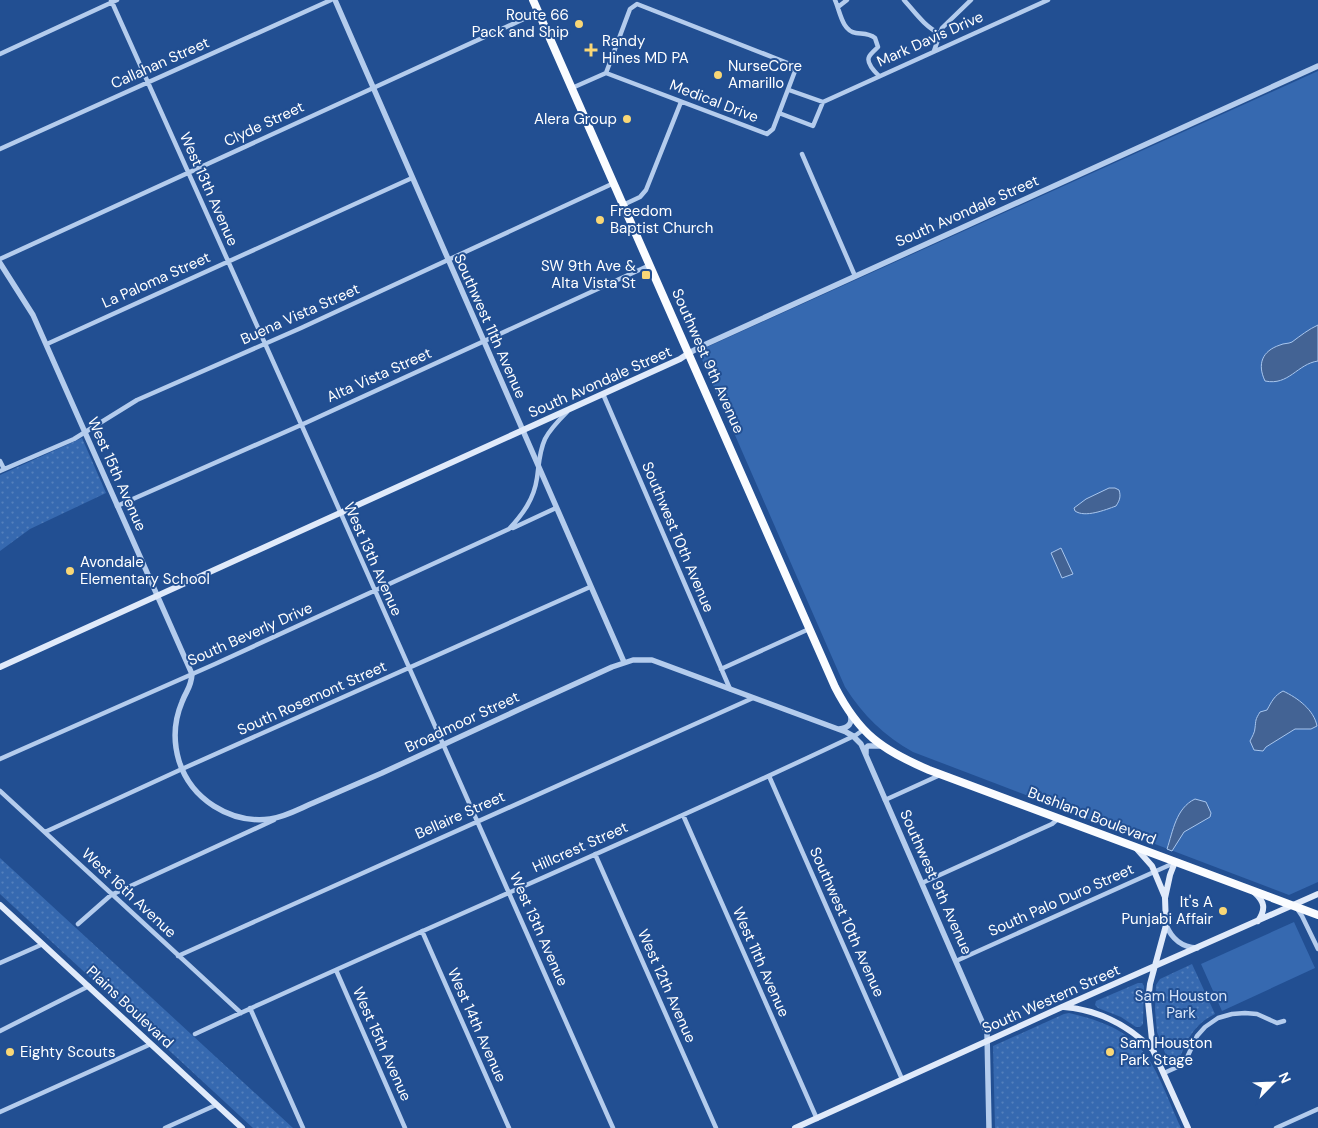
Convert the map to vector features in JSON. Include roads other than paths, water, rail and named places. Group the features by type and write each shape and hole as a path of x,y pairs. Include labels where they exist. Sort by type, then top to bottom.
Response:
{"main road":[{"name":"Southwest 9th Avenue","path":"534,0 835,687 851,718 863,730"},
{"name":"South Avondale Street","path":"0,667 680,359 689,353"},
{"name":"Bushland Boulevard","path":"863,730 882,746 908,761 1318,915"},
{"path":"1135,847 1155,872 1165,898"},
{"path":"1153,1050 1148,1001 1150,984 1166,925 1165,898 1175,862"},
{"path":"1253,891 1264,906 1263,914 1258,922"},
{"name":"South Western Street","path":"795,1128 1063,1006 1199,948 1318,894"},
{"name":"Plains Boulevard","path":"0,905 242,1128"},
{"path":"1063,1006 1086,1010 1110,1019 1139,1036 1153,1050 1188,1128"}],"street":[{"name":"Callahan Street","path":"0,149 333,0"},
{"name":"Southwest 11th Avenue","path":"333,0 624,662"},
{"path":"835,0 846,27 851,32 871,34 875,38 878,47 869,56 868,61 879,76"},
{"path":"838,7 847,0"},
{"path":"904,0 925,23 939,33"},
{"path":"934,51 942,28 971,0"},
{"name":"Mark Davis Drive","path":"823,102 1048,0"},
{"name":"West 13th Avenue","path":"113,1 188,174 265,343 613,1128"},
{"path":"0,54 113,1"},
{"name":"Medical Drive","path":"640,4 790,64 795,71 772,131 764,134 606,73 630,10 640,4"},
{"name":"Clyde Street","path":"0,259 539,12"},
{"name":"South Avondale Street","path":"689,353 1318,66"},
{"path":"572,88 606,73"},
{"path":"779,113 813,126 823,102 789,90"},
{"path":"623,205 640,197 646,190 681,102"},
{"path":"802,154 855,276"},
{"name":"La Paloma Street","path":"47,344 412,178"},
{"name":"Buena Vista Street","path":"2,470 74,439 137,400 614,183"},
{"name":"West 15th Avenue","path":"0,263 33,314 192,674"},
{"name":"Alta Vista Street","path":"118,506 301,425 650,265"},
{"name":"Southwest 10th Avenue","path":"603,394 730,690"},
{"name":"South Beverly Drive","path":"509,529 524,514 530,502 535,489 537,466 545,439 552,428 570,409"},
{"path":"0,460 2,470"},
{"name":"South Beverly Drive","path":"0,759 192,674 556,508"},
{"name":"South Rosemont Street","path":"45,832 590,587"},
{"path":"721,669 809,629"},
{"name":"Broadmoor Street","path":"78,924 111,895 624,662 652,660 730,690"},
{"path":"182,769 176,750 175,724 183,699 191,685 192,674"},
{"path":"730,690 855,736"},
{"name":"Bellaire Street","path":"178,956 753,698"},
{"path":"835,728 847,727 851,718"},
{"path":"851,718 855,736"},
{"name":"Hillcrest Street","path":"195,1034 769,776 855,736 863,730"},
{"name":"Southwest 9th Avenue","path":"855,736 861,744 987,1033 989,1128"},
{"path":"866,756 868,746 872,744 882,746"},
{"name":"Broadmoor Street","path":"182,769 196,791 219,810 246,818 271,819 285,815"},
{"path":"885,800 941,774"},
{"name":"Southwest 10th Avenue","path":"769,776 902,1079"},
{"name":"West 16th Avenue","path":"0,791 241,1013"},
{"name":"West 11th Avenue","path":"683,815 817,1119"},
{"path":"922,883 1052,824 1059,818"},
{"name":"West 12th Avenue","path":"595,854 716,1128"},
{"name":"South Palo Duro Street","path":"956,961 1175,862"},
{"path":"1292,906 1302,916 1318,949"},
{"path":"1166,925 1174,939 1180,944 1199,948"},
{"name":"West 14th Avenue","path":"422,931 509,1128"},
{"path":"0,964 43,944"},
{"name":"West 15th Avenue","path":"336,970 405,1128"},
{"path":"0,1030 89,986"},
{"path":"250,1008 303,1128"},
{"path":"1164,1073 1184,1064 1197,1036 1205,1027 1218,1018 1245,1012 1257,1014 1278,1023 1284,1021"},
{"path":"0,1112 151,1044"},
{"path":"166,1128 216,1105"},
{"path":"1276,1128 1293,1124 1318,1109"}],"place":[{"name":"Route 66 Pack and Ship","path":"579,24"},
{"name":"Randy Hines MD PA","path":"591,50"},
{"name":"NurseCore Amarillo","path":"718,75"},
{"name":"Alera Group","path":"627,119"},
{"name":"Freedom Baptist Church","path":"600,220"},
{"name":"SW 9th Ave & Alta Vista St","path":"646,275"},
{"name":"Avondale Elementary School","path":"70,571"},
{"name":"It's A Punjabi Affair","path":"1223,911"},
{"name":"Eighty Scouts","path":"10,1052"},
{"name":"Sam Houston Park Stage","path":"1110,1052"}],"park label":[{"name":"Sam Houston Park","path":"1181,1004"}]}
